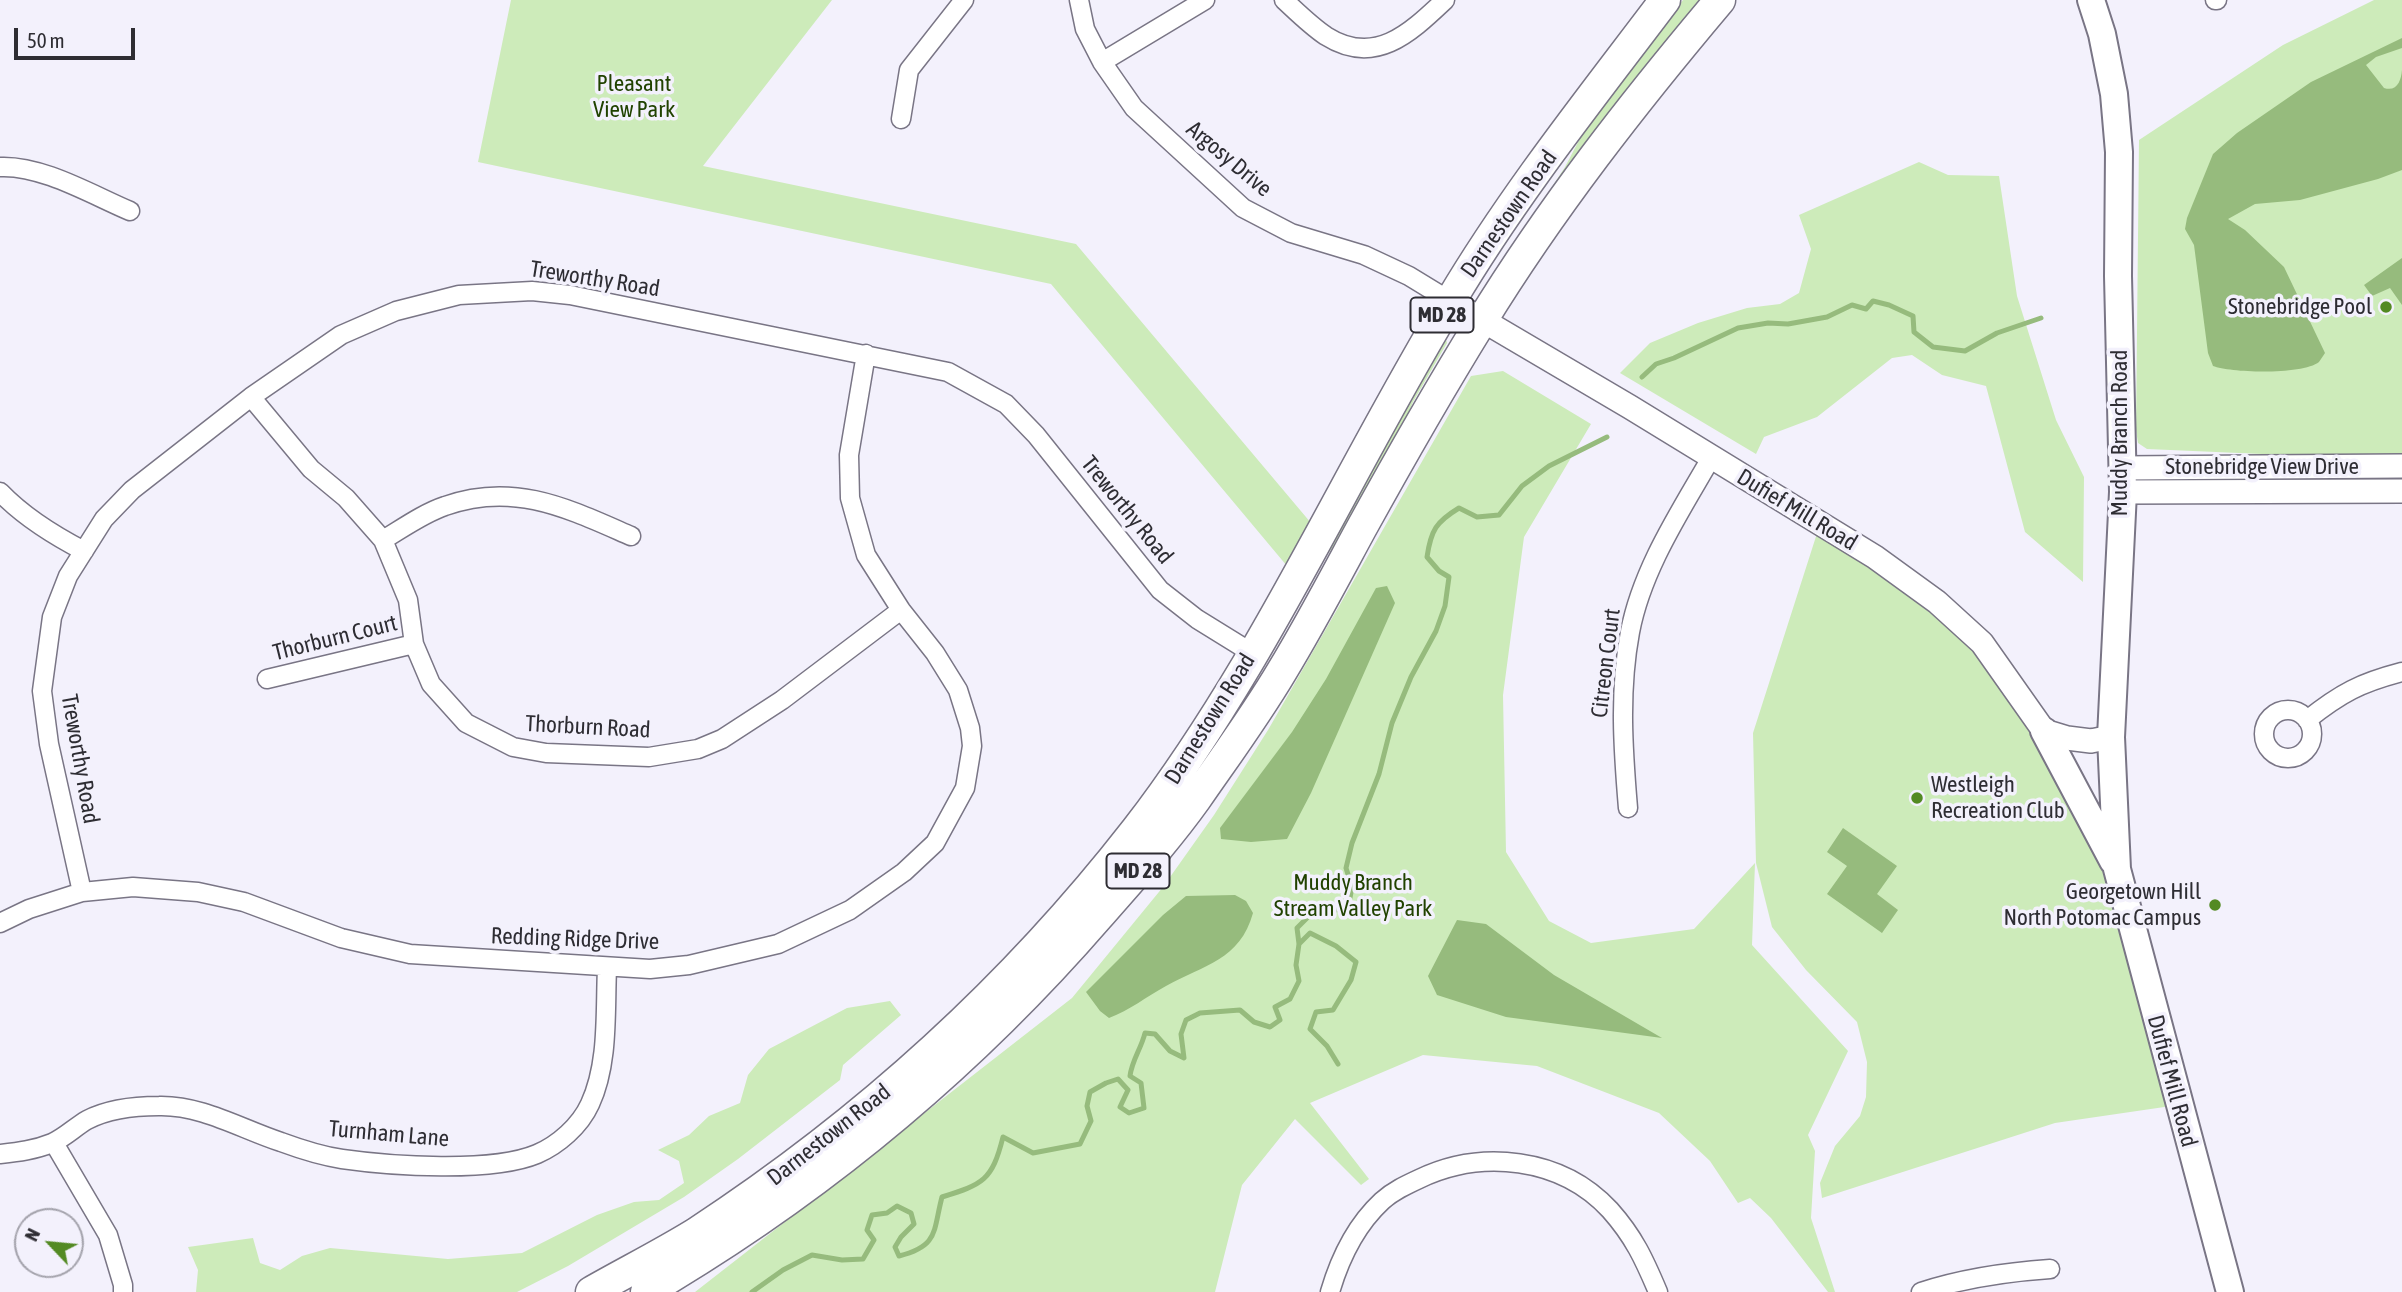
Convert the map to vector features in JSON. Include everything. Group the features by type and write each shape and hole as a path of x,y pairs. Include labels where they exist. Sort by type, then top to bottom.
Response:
{"main road":[{"name":"Darnestown Road","path":"591,1292 692,1235 819,1146 884,1094 973,1012 1063,919 1135,831 1205,733 1450,301 1525,186 1665,0"},
{"name":"Darnestown Road","path":"646,1292 697,1262 818,1180 883,1129 995,1028 1052,970 1134,876 1193,804 1282,672 1482,320 1629,111 1720,0"},
{"name":"Muddy Branch Road","path":"2091,0 2102,34 2114,94 2119,152 2118,276 2122,480 2111,737 2117,869"},
{"path":"2044,731 2117,869"},
{"name":"Dufief Mill Road","path":"2117,869 2230,1292"}],"street":[{"path":"901,120 909,70 964,0"},
{"name":"Argosy Drive","path":"1079,0 1084,29 1102,62 1134,108 1242,208 1291,233 1364,255 1409,276 1450,301"},
{"path":"1102,62 1205,0"},
{"path":"1284,0 1326,36 1351,46 1365,48 1382,47 1397,41 1445,0"},
{"path":"0,167 43,174 130,211"},
{"name":"Treworthy Road","path":"82,892 49,744 42,691 52,617 68,576 104,519 132,491 251,397 341,335 396,310 459,295 532,291 570,295 948,373 1006,404 1036,435 1160,590 1197,619 1252,653"},
{"name":"Dufief Mill Road","path":"1450,301 1875,557 1937,602 1982,643 2044,731"},
{"name":"Redding Ridge Drive","path":"0,923 29,909 82,892 133,887 198,892 244,902 341,938 410,954 650,969 688,965 778,944 850,910 904,872 935,843 965,788 972,746 970,728 958,690 866,555 850,498 849,455 866,354"},
{"name":"Thorburn Road","path":"251,397 311,469 346,498 383,540 408,600 414,644 431,684 441,698 466,723 513,747 546,753 649,757 698,748 722,739 782,700 901,610"},
{"name":"Citreon Court","path":"1628,808 1622,741 1622,696 1630,631 1642,590 1669,530 1711,458"},
{"name":"Stonebridge View Drive","path":"2122,480 2402,466"},
{"name":"Stonebridge View Drive","path":"2122,480 2402,491"},
{"path":"0,492 15,508 56,537 84,551"},
{"path":"383,540 443,506 499,496 553,503 631,536"},
{"name":"Thorburn Court","path":"267,679 414,644"},
{"path":"2307,720 2333,700 2366,681 2402,672"},
{"path":"2044,731 2091,741 2111,737"},
{"name":"Turnham Lane","path":"0,1154 54,1143 89,1119 118,1110 161,1106 197,1111 280,1142 340,1159 430,1165 491,1165 534,1155 550,1147 573,1128 590,1104 603,1059 607,968"},
{"path":"54,1143 108,1235 123,1292"},
{"path":"1330,1292 1340,1258 1358,1229 1382,1201 1399,1189 1441,1168 1466,1162 1503,1161 1542,1167 1578,1185 1608,1208 1637,1244 1658,1292"},
{"path":"1921,1292 1948,1283 1997,1273 2050,1269"}],"green space":[{"name":"Pleasant View Park","path":"511,0 832,0 703,166 1076,244 1311,523 1287,566 1051,284 478,162"},
{"path":"1683,0 1700,0 1642,74 1495,274 1565,167 1586,127"},
{"path":"2374,0 2402,0 2402,457 2354,458 2147,449 2138,443 2136,430 2139,140 2283,45"},
{"path":"1919,162 1948,175 1999,176 2017,296 2056,420 2084,477 2083,582 2025,532 1986,386 1942,375 1912,355 1892,358 1817,417 1764,437 1756,454 1620,373 1650,343 1698,323 1747,308 1780,304 1799,293 1811,249 1799,215"},
{"path":"1446,339 1447,343 1413,402 1357,517 1326,556 1323,554"},
{"name":"Muddy Branch Stream Valley Park","path":"1503,371 1591,424 1524,537 1503,695 1506,852 1549,921 1591,943 1694,929 1755,863 1752,945 1848,1051 1808,1135 1815,1151 1811,1218 1835,1292 1828,1292 1771,1218 1750,1198 1738,1203 1710,1161 1659,1113 1537,1066 1423,1055 1310,1103 1369,1179 1361,1185 1295,1119 1242,1185 1215,1292 695,1292 1072,998 1163,887 1214,815 1268,730 1471,376"},
{"name":"Westleigh Recreation Club","path":"1820,524 1982,643 2117,869 2178,1105 2055,1123 1822,1198 1820,1183 1835,1146 1860,1116 1866,1097 1867,1062 1857,1022 1806,970 1772,927 1756,863 1753,733"},
{"path":"890,1001 901,1015 843,1065 840,1080 684,1197 568,1266 517,1292 196,1292 198,1270 188,1247 253,1238 260,1263 280,1270 302,1256 330,1248 448,1259 522,1253 597,1215 634,1202 659,1200 684,1183 679,1161 658,1150 689,1135 709,1116 740,1103 748,1075 769,1049 847,1008"}],"shaded area":[{"path":"2402,38 2402,48 2376,57 2366,65 2384,88 2388,89 2398,85 2402,70 2402,170 2300,200 2255,204 2228,219 2245,230 2284,267 2325,353 2319,362 2311,366 2283,371 2250,371 2213,366 2208,353 2194,245 2185,229 2213,154 2237,133 2311,82"},
{"path":"2402,258 2402,305 2390,288 2372,296 2364,285"},
{"path":"1387,586 1395,603 1311,793 1287,839 1251,842 1221,839 1220,828 1292,732 1326,679 1376,588"},
{"path":"1843,828 1897,866 1877,894 1898,910 1882,933 1827,894 1847,866 1827,852"},
{"path":"1235,895 1246,901 1253,913 1247,929 1230,951 1117,1015 1109,1018 1100,1011 1086,992 1163,915 1186,896"},
{"path":"1457,920 1486,924 1554,975 1662,1038 1506,1017 1437,995 1428,976"}],"waterway":[{"path":"1642,377 1656,364 1738,328 1768,323 1788,324 1827,317 1852,305 1866,309 1873,301 1913,316 1914,332 1933,347 1965,351 1997,333 2041,318"},
{"path":"752,1292 783,1270 812,1255 842,1260 863,1259 874,1240 867,1230 872,1215 887,1213 897,1206 911,1213 914,1224 895,1247 899,1256 921,1247 932,1236 942,1197 984,1179 995,1163 1003,1137 1033,1153 1080,1144 1091,1121 1087,1106 1090,1092 1106,1083 1118,1079 1128,1090 1120,1107 1129,1113 1144,1108 1141,1083 1130,1076 1145,1033 1155,1034 1170,1051 1184,1058 1181,1034 1186,1020 1200,1013 1240,1010 1254,1022 1270,1027 1280,1020 1275,1007 1290,999 1299,981 1296,965 1299,944 1297,928 1311,914 1348,908 1352,887 1346,868 1352,843 1379,774 1392,723 1411,677 1436,631 1445,606 1449,577 1439,571 1427,557 1430,540 1436,528 1459,508 1477,517 1499,515 1522,486 1549,466 1607,437"},
{"path":"1299,944 1310,933 1336,946 1356,962 1351,980 1333,1010 1316,1012 1310,1029 1327,1046 1338,1064"}],"place":[{"name":"Stonebridge Pool","path":"2386,307"},
{"name":"Westleigh Recreation Club","path":"1917,798"},
{"name":"Georgetown Hill North Potomac Campus","path":"2215,905"}]}
